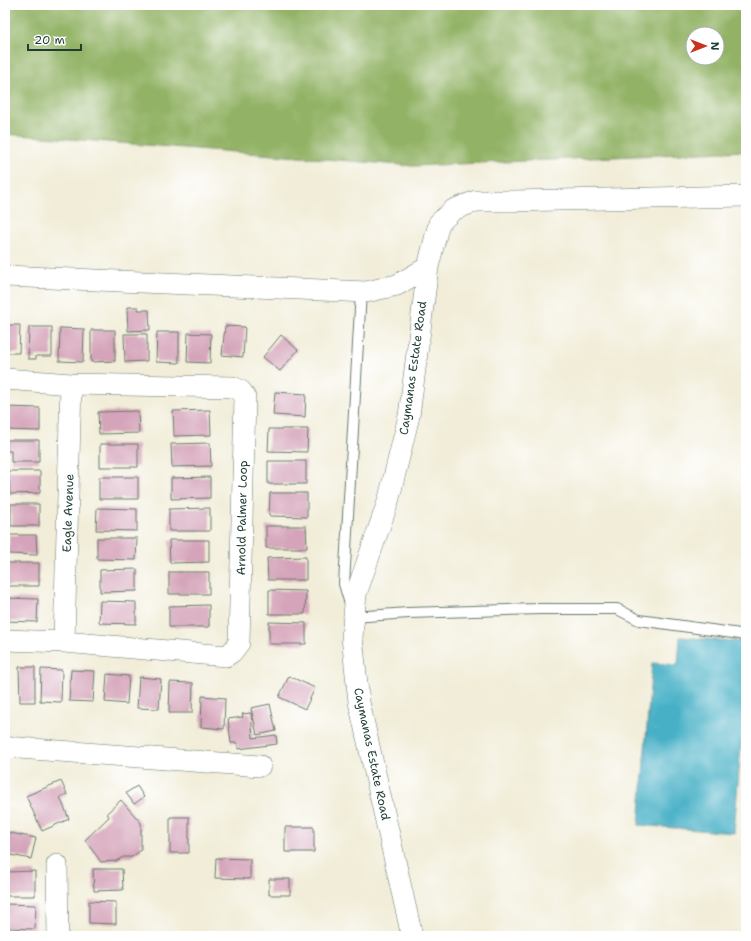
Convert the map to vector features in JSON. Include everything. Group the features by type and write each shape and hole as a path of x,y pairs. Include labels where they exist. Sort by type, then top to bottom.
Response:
{"street":[{"name":"Caymanas Estate Road","path":"412,936 359,702 352,637 356,594 388,502 409,416 428,266 439,223 453,210 476,201 512,202 746,196"},
{"path":"5,276 366,292 397,285 428,266"},
{"name":"Arnold Palmer Loop","path":"5,380 71,384 233,388 241,391 245,398 239,643 232,652 226,656 64,642 5,640"},
{"name":"Eagle Avenue","path":"64,642 71,384"},
{"path":"5,747 260,766"},
{"path":"57,865 58,936"}],"lane":[{"path":"361,292 344,584 354,617 408,613 540,609 617,609 639,620 740,634 746,637"}],"green space":[{"path":"5,5 746,5 746,151 414,166 5,134"}],"water":[{"path":"680,637 746,642 746,681 734,833 639,825 652,663 678,665"}],"building":[{"path":"127,307 138,307 138,310 149,310 150,330 128,331"},
{"path":"5,325 20,325 19,353 5,353"},
{"path":"225,326 245,327 243,357 222,355"},
{"path":"29,327 52,327 52,356 36,356 36,359 28,359"},
{"path":"60,328 84,329 83,362 59,361"},
{"path":"91,330 115,330 115,361 91,362"},
{"path":"157,332 179,332 179,363 156,362"},
{"path":"188,333 211,334 210,363 187,362"},
{"path":"124,334 147,334 147,361 125,362"},
{"path":"281,335 298,350 280,371 263,357"},
{"path":"275,392 306,394 305,417 273,415"},
{"path":"5,407 40,408 40,431 5,430"},
{"path":"210,410 211,435 174,436 173,411"},
{"path":"138,411 139,433 99,434 98,412"},
{"path":"269,429 308,429 307,452 268,451"},
{"path":"7,440 39,440 39,462 11,462 11,451 7,451"},
{"path":"210,443 211,466 172,467 171,444"},
{"path":"100,444 138,444 138,467 100,467"},
{"path":"268,461 306,461 306,484 268,484"},
{"path":"9,471 40,471 40,493 10,494"},
{"path":"99,477 138,477 138,499 99,499"},
{"path":"210,477 210,498 171,499 171,478"},
{"path":"270,493 307,493 307,517 269,516"},
{"path":"11,504 39,504 39,526 11,526"},
{"path":"97,508 137,509 137,531 96,530"},
{"path":"210,508 210,531 169,531 169,509"},
{"path":"266,526 306,526 307,548 266,548"},
{"path":"9,535 36,535 37,555 9,554"},
{"path":"97,538 137,538 136,560 97,559"},
{"path":"169,540 209,540 209,562 170,563"},
{"path":"306,557 306,580 268,580 267,558"},
{"path":"5,563 39,563 39,586 5,586"},
{"path":"137,569 137,591 100,592 100,570"},
{"path":"169,572 209,572 209,594 169,594"},
{"path":"269,590 306,591 305,614 269,614"},
{"path":"5,598 38,599 37,622 5,621"},
{"path":"100,601 136,602 136,624 99,623"},
{"path":"209,605 209,627 169,627 169,606"},
{"path":"269,622 306,623 306,644 269,644"},
{"path":"5,664 8,664 7,699 5,699"},
{"path":"19,667 35,667 35,702 20,702"},
{"path":"41,669 62,670 61,702 40,701"},
{"path":"71,670 95,671 93,702 69,701"},
{"path":"107,674 129,676 127,704 105,702"},
{"path":"289,676 315,688 305,709 279,697"},
{"path":"139,677 161,679 159,709 137,708"},
{"path":"170,682 193,683 192,713 169,713"},
{"path":"202,696 225,698 224,729 201,727"},
{"path":"270,704 276,731 257,735 251,708"},
{"path":"251,713 253,738 276,735 277,744 238,749 237,743 231,743 228,719 243,717 242,714"},
{"path":"61,781 67,794 60,797 69,819 42,831 26,796"},
{"path":"137,786 144,797 134,804 126,793"},
{"path":"121,800 141,823 141,850 132,857 123,857 116,861 101,862 85,840 109,817 107,813"},
{"path":"170,817 189,817 189,853 170,853"},
{"path":"285,827 314,827 314,852 285,852"},
{"path":"5,832 36,838 31,859 5,854"},
{"path":"216,858 250,859 250,879 215,878"},
{"path":"93,869 122,869 123,890 94,891"},
{"path":"35,871 35,896 6,896 6,872"},
{"path":"269,879 290,879 290,895 269,895"},
{"path":"89,901 116,902 116,924 89,923"},
{"path":"5,904 36,905 35,929 5,928"},
{"path":"87,934 116,934 116,936 87,936"}]}
